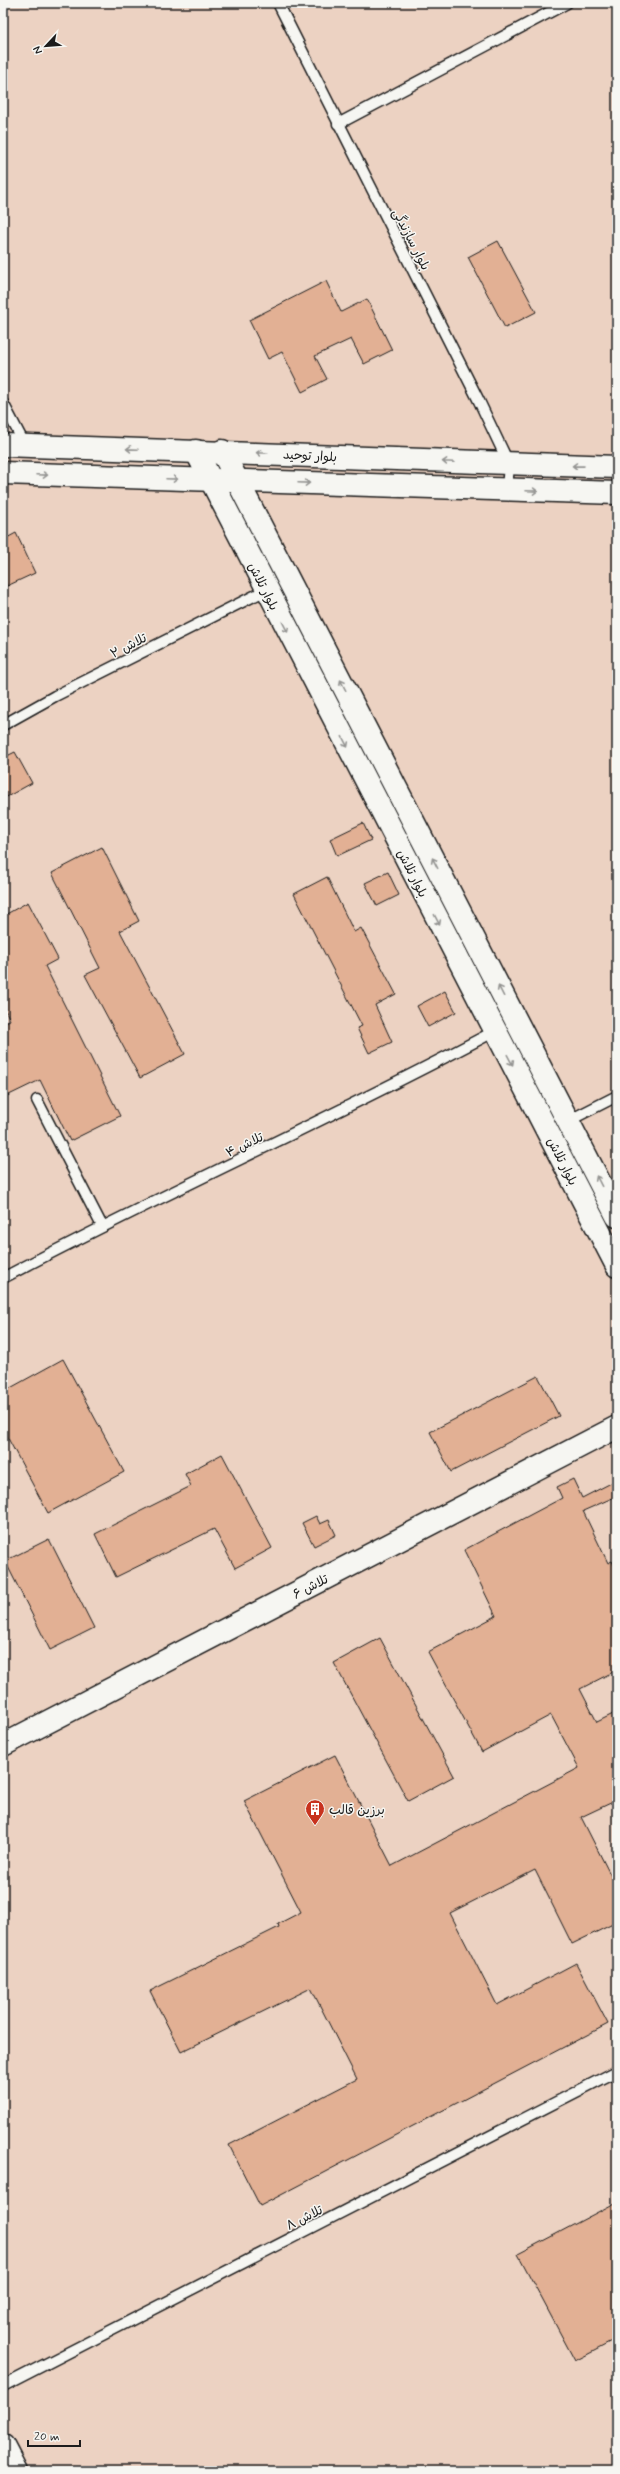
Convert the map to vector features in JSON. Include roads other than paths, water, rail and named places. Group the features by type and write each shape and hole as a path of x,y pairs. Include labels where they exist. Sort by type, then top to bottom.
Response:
{"street":[{"name":"بلوار توحید","path":"3,445 617,467"},
{"name":"بلوار تلاش","path":"196,451 266,590 617,1266"},
{"name":"بلوار تلاش","path":"222,452 617,1216"},
{"path":"3,473 617,493"},
{"path":"234,527 256,516"},
{"path":"495,1031 516,1021"},
{"path":"548,1131 568,1121"},
{"name":"تلاش ۶","path":"3,1745 617,1426"},
{"path":"3,2446 16,2471"}],"lane":[{"name":"بلوار سازندگی","path":"278,3 466,374 508,464 507,490"},
{"path":"338,124 567,3"},
{"path":"3,402 25,445"},
{"name":"تلاش ۲","path":"3,725 62,693 266,590"},
{"name":"تلاش ۴","path":"3,1278 102,1226 398,1083 495,1031"},
{"path":"568,1121 617,1096"},
{"path":"37,1100 102,1226"},
{"name":"تلاش ۸","path":"3,2386 617,2071"}],"place":[{"name":"برزین قالب","path":"315,1826"}]}
